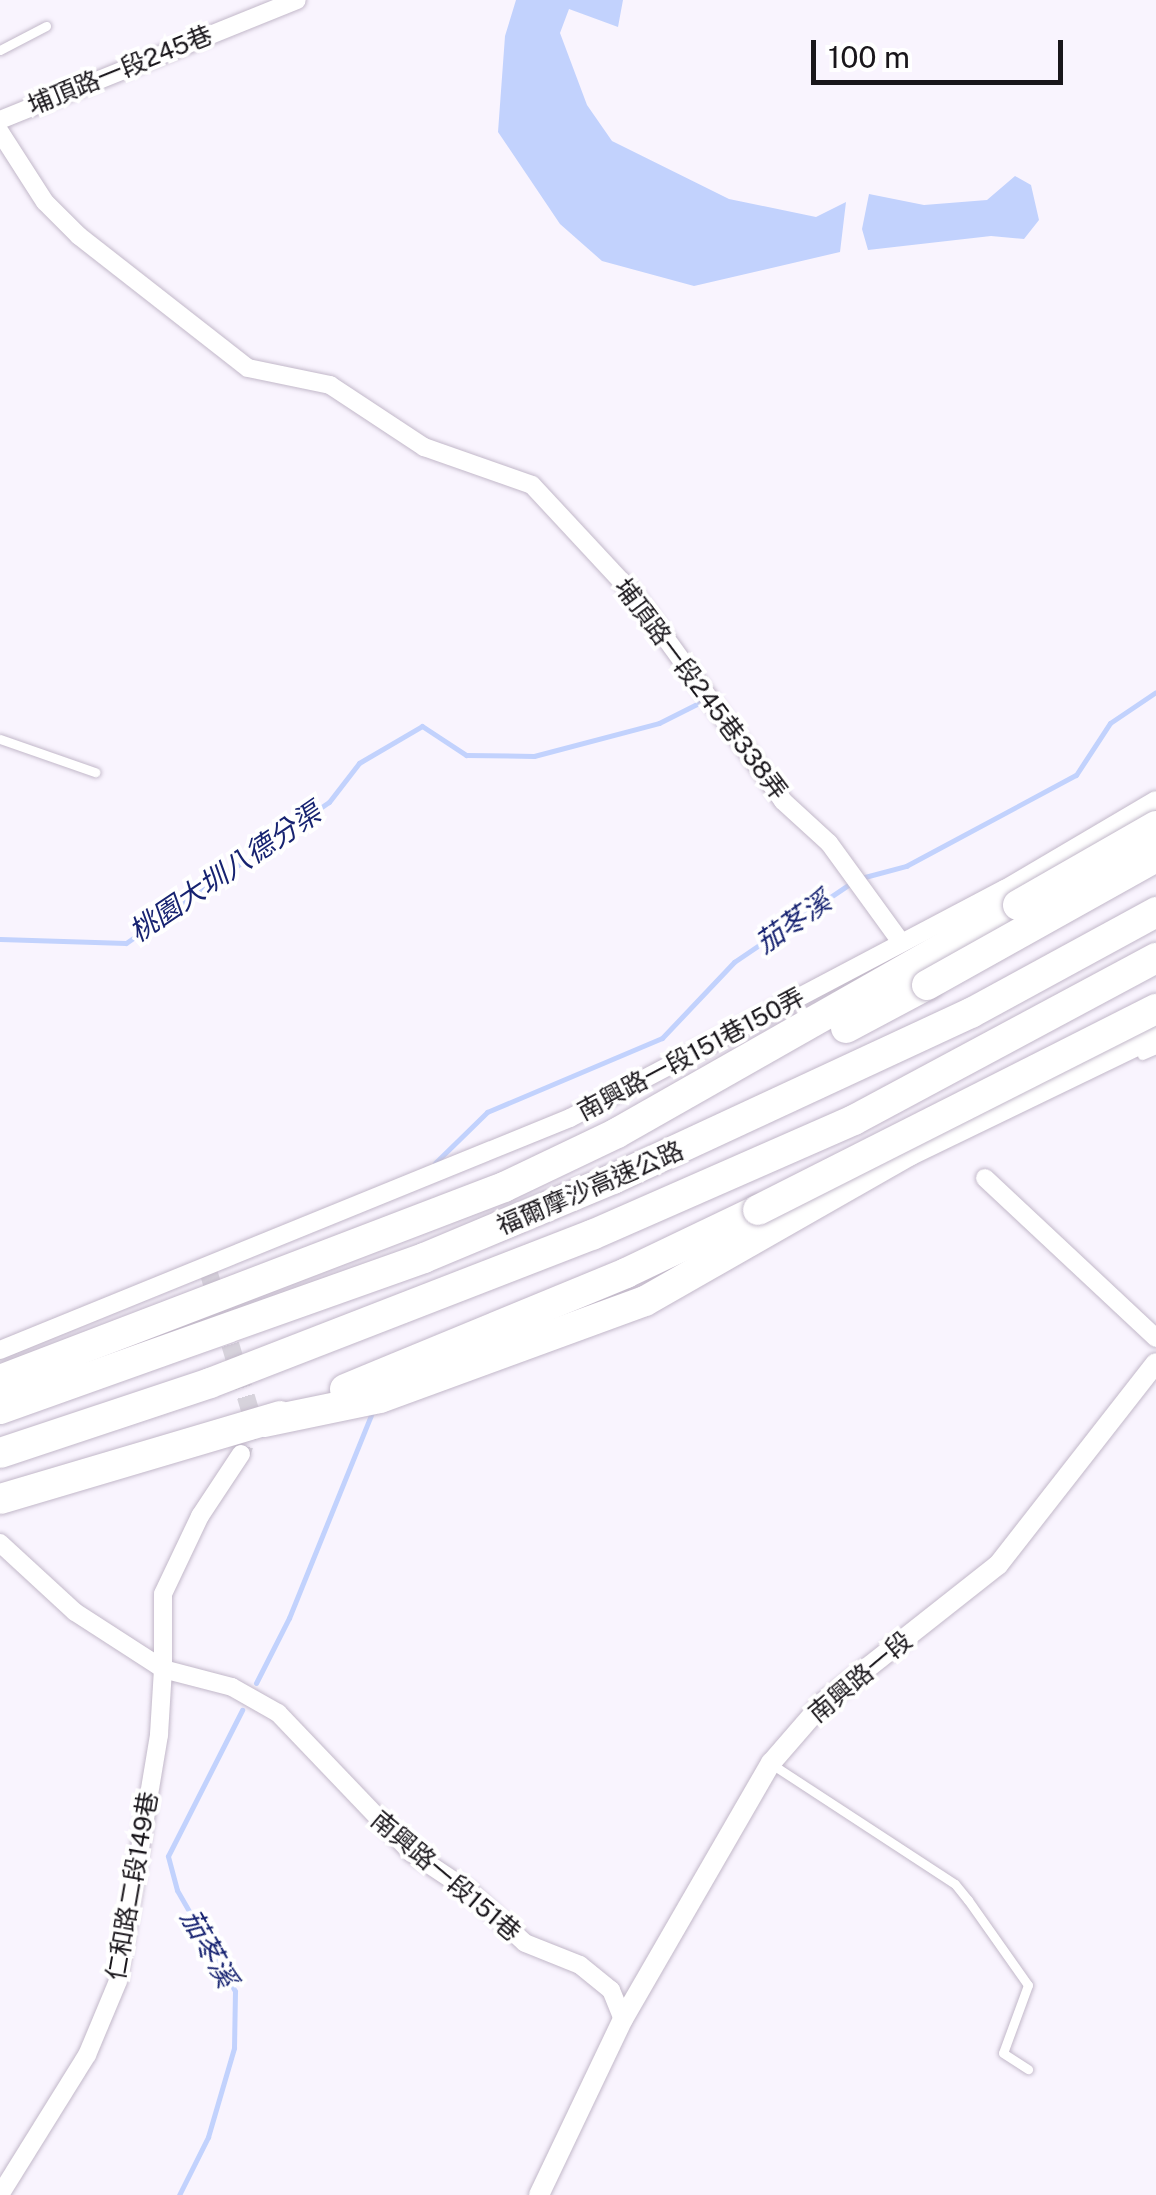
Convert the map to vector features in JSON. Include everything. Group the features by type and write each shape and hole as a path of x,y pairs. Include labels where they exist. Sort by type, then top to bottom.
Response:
{"highway":[{"path":"617,1133 1156,826"},
{"path":"0,1380 406,1227 752,1076 927,985 1156,857"},
{"name":"福爾摩沙高速公路","path":"0,1409 424,1258 631,1171 918,1039 1156,912"},
{"name":"福爾摩沙高速公路","path":"0,1453 210,1383 592,1235 854,1120 1156,958"},
{"path":"264,1422 470,1340 758,1210 1156,1009"},
{"path":"0,1499 264,1422 380,1398 645,1301 908,1151 1149,1043"}],"street":[{"name":"埔頂路一段245巷","path":"0,120 297,0"},
{"name":"埔頂路一段245巷338弄","path":"0,132 45,202 79,236 248,368 330,386 424,447 532,485 636,596 783,801 847,864 901,942"},
{"name":"南興路一段151巷150弄","path":"0,1350 570,1118 901,942 1156,800"},
{"path":"984,1178 1156,1338"},
{"name":"南興路一段","path":"538,2195 624,2019 770,1763 823,1702 998,1565 1156,1363"},
{"path":"163,1669 163,1594 200,1516 241,1454"},
{"name":"南興路一段151巷","path":"0,1543 75,1612 163,1669 232,1687 278,1713 412,1853 469,1891 525,1943 580,1965 611,1990 624,2019"},
{"name":"仁和路二段149巷","path":"0,2195 87,2055 118,1981 159,1735 163,1669"}],"lane":[{"path":"0,50 46,26"},
{"path":"0,740 95,772"},
{"path":"1149,1043 1156,1048"},
{"path":"770,1763 962,1892 1028,1984 1003,2053 1028,2069"}],"water":[{"path":"516,0 623,0 618,27 569,9 560,33 587,105 612,141 729,199 816,217 846,202 840,252 694,286 602,261 560,224 498,132 505,36"},
{"path":"1015,176 1031,185 1039,220 1024,239 991,236 868,250 862,229 869,194 924,205 987,200"}],"waterway":[{"name":"茄苳溪","path":"861,878 906,866 1076,775 1110,723 1156,692"},
{"name":"桃園大圳八德分渠","path":"0,939 126,943 329,802 359,763 422,726 466,755 534,756 659,723 703,701"},
{"name":"茄苳溪","path":"435,1163 487,1112 662,1038 734,962 851,883"},
{"name":"茄苳溪","path":"256,1683 289,1618 372,1413"},
{"name":"茄苳溪","path":"179,2195 208,2137 234,2048 235,1991 177,1890 168,1856 242,1710"}],"tunnel":[{"path":"207,1267 253,1420 241,1454"}]}
